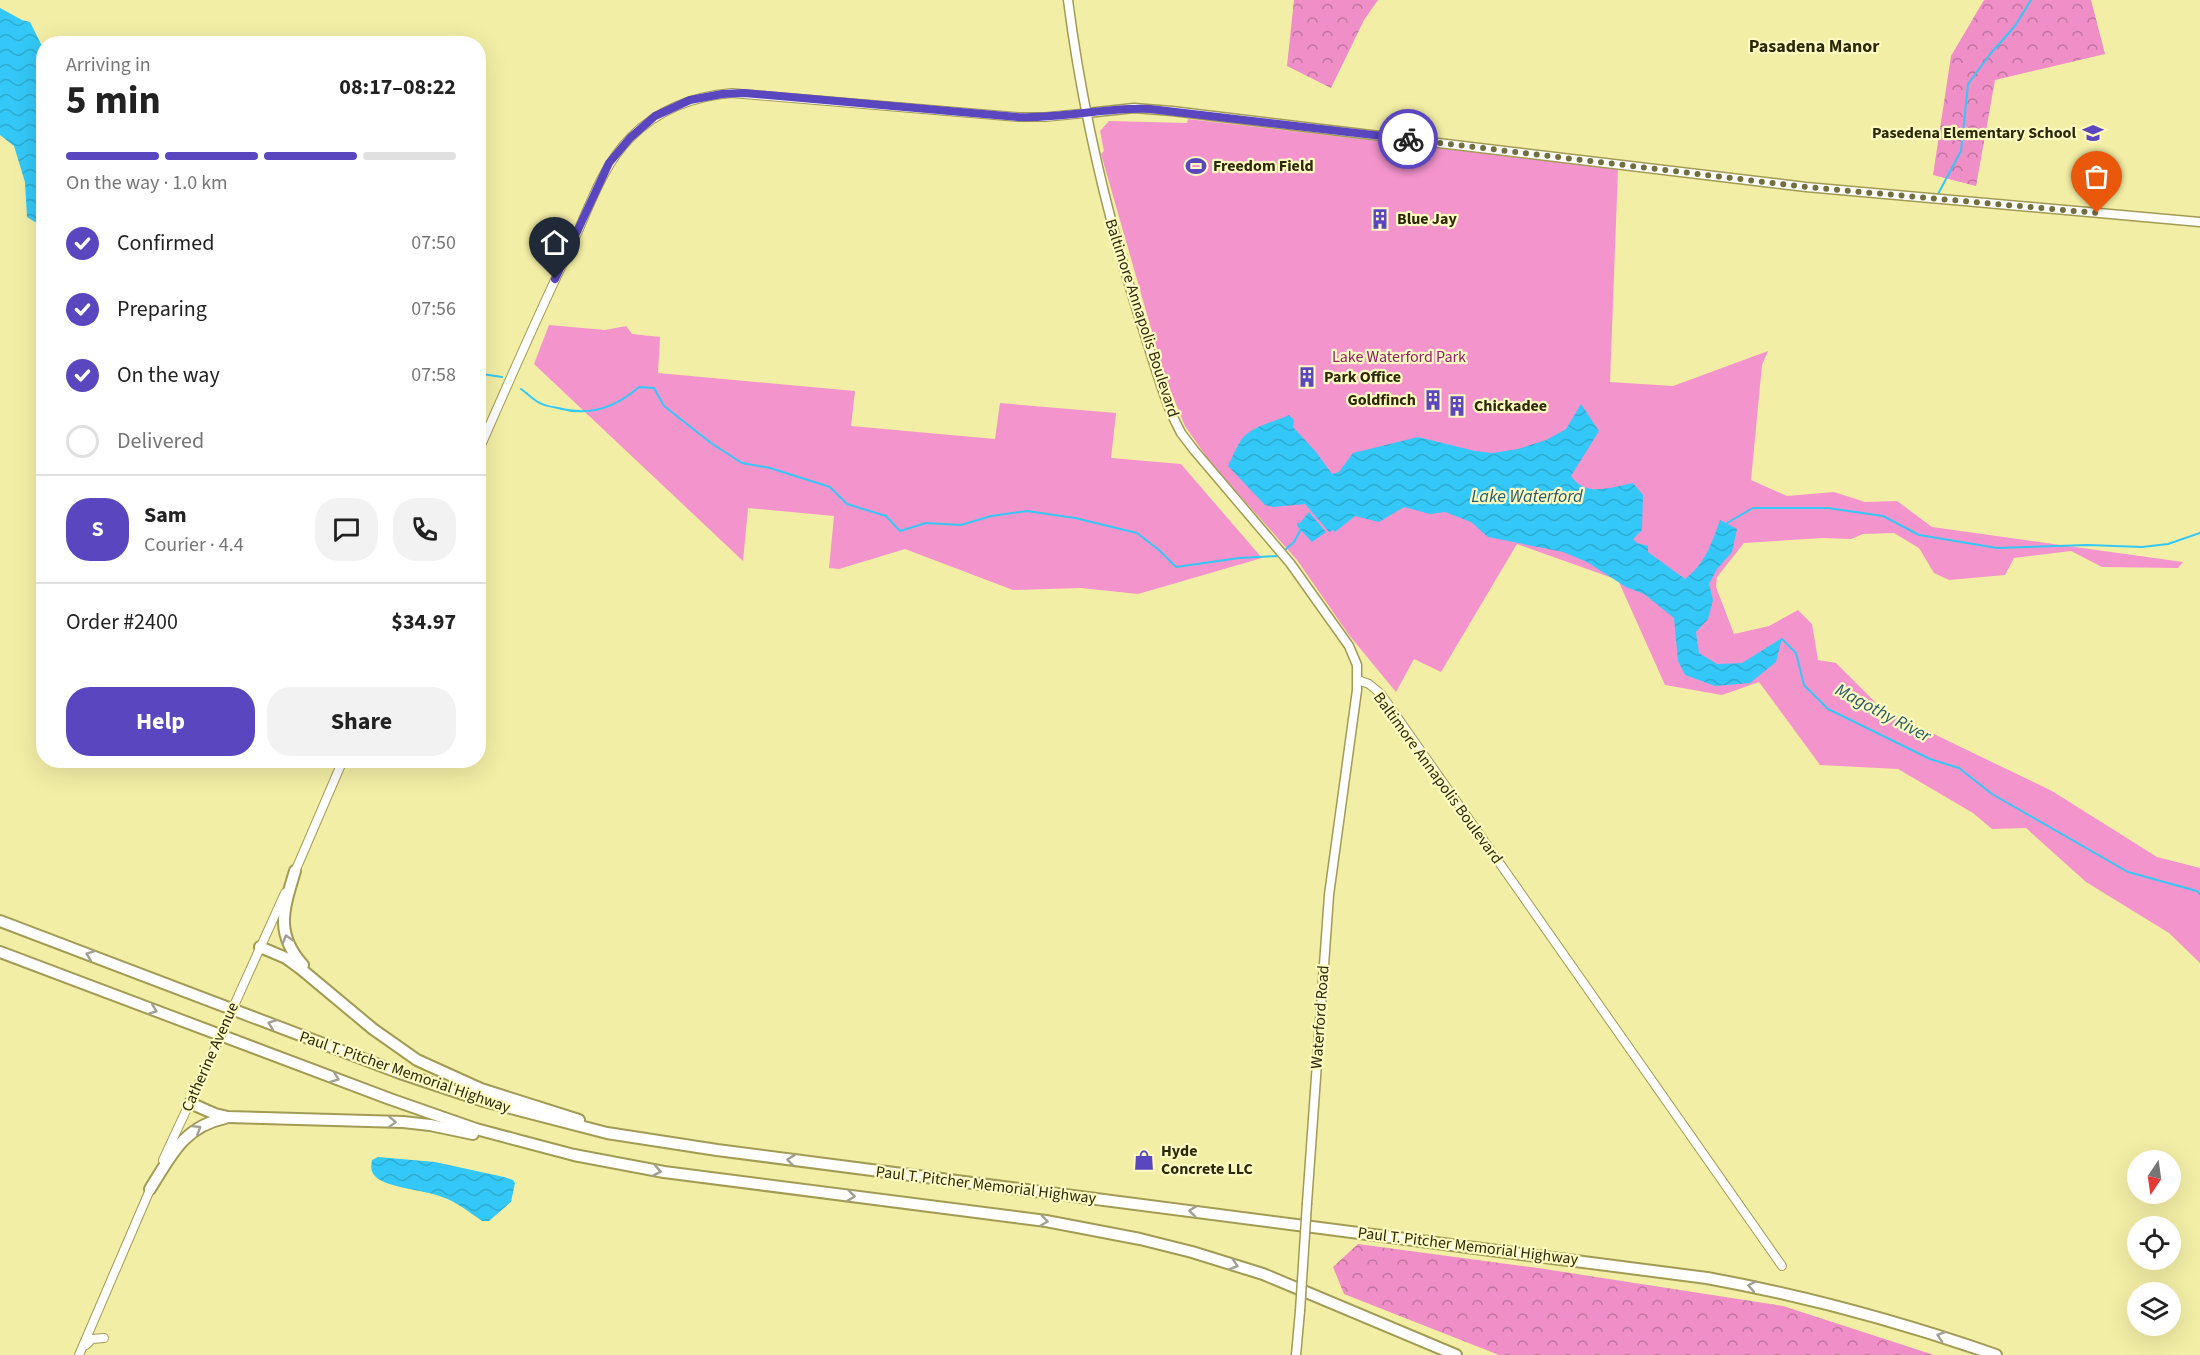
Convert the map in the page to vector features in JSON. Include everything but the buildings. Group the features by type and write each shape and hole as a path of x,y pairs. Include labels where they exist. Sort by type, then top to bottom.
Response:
{"highway":[{"path":"295,871 284,909 285,936 295,956 322,986"},
{"name":"Paul T. Pitcher Memorial Highway","path":"0,921 444,1088 517,1111 607,1133 717,1150 1658,1270 1818,1300 1923,1330 1996,1355"},
{"path":"260,947 286,958 396,1046 440,1072 481,1089 584,1121 607,1133"},
{"name":"Paul T. Pitcher Memorial Highway","path":"0,952 476,1129 574,1155 664,1172 1046,1221 1140,1239 1263,1274 1456,1355"},
{"path":"190,1103 214,1114 228,1117 430,1125 520,1146 574,1155"},
{"path":"150,1189 185,1137 212,1121 228,1117"}],"main road":[{"name":"Baltimore Annapolis Boulevard","path":"1068,0 1103,191 1114,234 1163,391 1178,427 1202,460 1300,576 1353,653 1358,680"},
{"path":"1088,113 1134,108 1172,111 1806,187 2200,222"},
{"name":"Waterford Road","path":"1296,1355 1329,895 1358,680"}],"street":[{"path":"486,434 545,298 609,163 630,138 655,116 690,100 732,93 1009,117 1045,117 1088,113"},
{"name":"Baltimore Annapolis Boulevard","path":"1358,680 1369,684 1387,703 1782,1266"},
{"name":"Catherine Avenue","path":"80,1351 150,1189 340,768"},
{"path":"80,1351 92,1339 104,1338"}],"green space":[{"path":"1294,0 1378,0 1364,20 1331,88 1287,66"},
{"path":"1984,0 2091,0 2105,54 1995,80 1976,186 1933,175 1951,56"},
{"name":"Lake Waterford Park","path":"1188,119 1618,169 1610,382 1673,386 1768,351 1762,365 1751,480 1787,496 1834,492 1865,502 1897,501 1932,527 2183,562 2178,568 2102,567 2071,551 2014,558 2005,575 1949,580 1934,573 1919,548 1894,533 1863,534 1851,539 1822,538 1744,543 1717,577 1716,587 1734,634 1769,626 1798,610 1812,624 1818,660 1836,663 1882,709 2052,791 2157,857 2200,868 2200,963 2169,933 2086,882 2026,828 1992,829 1973,813 1898,769 1820,765 1759,682 1722,695 1665,685 1618,580 1517,544 1441,672 1414,659 1396,692 1349,635 1297,560 1210,462 1185,426 1165,377 1101,154 1104,151 1100,131 1109,121 1187,123"},
{"path":"549,325 605,330 626,326 632,334 660,337 658,373 855,391 851,426 995,439 1000,403 1116,413 1111,458 1181,464 1262,558 1138,594 1081,588 1013,590 905,549 839,569 829,568 834,516 748,508 743,561 534,364"},
{"path":"1358,1244 1538,1268 1783,1306 1934,1355 1499,1355 1344,1294 1333,1267"}],"water":[{"path":"0,8 30,22 37,36 36,223 27,217 25,182 14,146 0,135"},
{"name":"Lake Waterford","path":"1581,404 1599,431 1571,476 1577,483 1591,489 1633,483 1643,495 1642,530 1633,539 1637,543 1648,546 1648,552 1685,579 1703,560 1720,520 1737,529 1732,552 1717,569 1709,584 1713,600 1708,619 1696,632 1699,653 1717,664 1742,663 1782,638 1776,662 1750,683 1715,686 1685,675 1678,661 1674,618 1644,594 1626,587 1587,562 1563,552 1488,537 1471,522 1445,512 1430,514 1404,507 1379,522 1355,516 1335,532 1333,530 1329,532 1305,504 1273,507 1265,505 1228,466 1245,435 1289,415 1294,420 1293,427 1332,474 1339,472 1353,453 1418,437 1475,451 1492,453 1518,449 1546,440 1566,429"},
{"path":"1309,512 1326,532 1312,542 1297,526 1297,523 1300,523"},
{"path":"378,1157 435,1162 513,1180 515,1183 511,1202 489,1221 482,1221 447,1199 381,1181 371,1169 372,1160"}],"waterway":[{"path":"1938,194 1961,151 1968,84 2015,26 2031,0"},
{"name":"Magothy River","path":"486,375 502,377"},
{"name":"Magothy River","path":"521,389 544,405 569,411 591,411 611,405 639,387 654,388 664,406 711,443 742,463 770,468 830,487 847,504 886,516 900,531 926,523 961,525 991,516 1027,511 1075,518 1137,533 1176,567 1239,558 1278,556"},
{"path":"1727,523 1753,508 1828,508 1883,516 1919,535 1997,548 2088,545 2142,547 2168,544 2200,533"},
{"name":"Magothy River","path":"1285,550 1294,542 1301,529"},
{"name":"Magothy River","path":"1782,639 1796,653 1804,685 1828,709 1930,759 1959,768 1992,794 2128,872 2197,891 2200,894"}],"way so far":[{"path":"1408,139 1806,187 2097,213"}],"place":[{"name":"Pasedena Elementary School","path":"2093,133"},
{"name":"Freedom Field","path":"1196,166"},
{"name":"Blue Jay","path":"1380,219"},
{"name":"Park Office","path":"1307,377"},
{"name":"Goldfinch","path":"1433,400"},
{"name":"Chickadee","path":"1457,406"},
{"name":"Hyde Concrete LLC","path":"1144,1160"}],"district":[{"name":"Pasadena Manor","path":"1814,46"}],"route":[{"path":"555,279 609,163 630,138 655,116 690,100 712,95 758,94 1018,117 1045,117 1134,108 1150,109 1408,139"}]}
